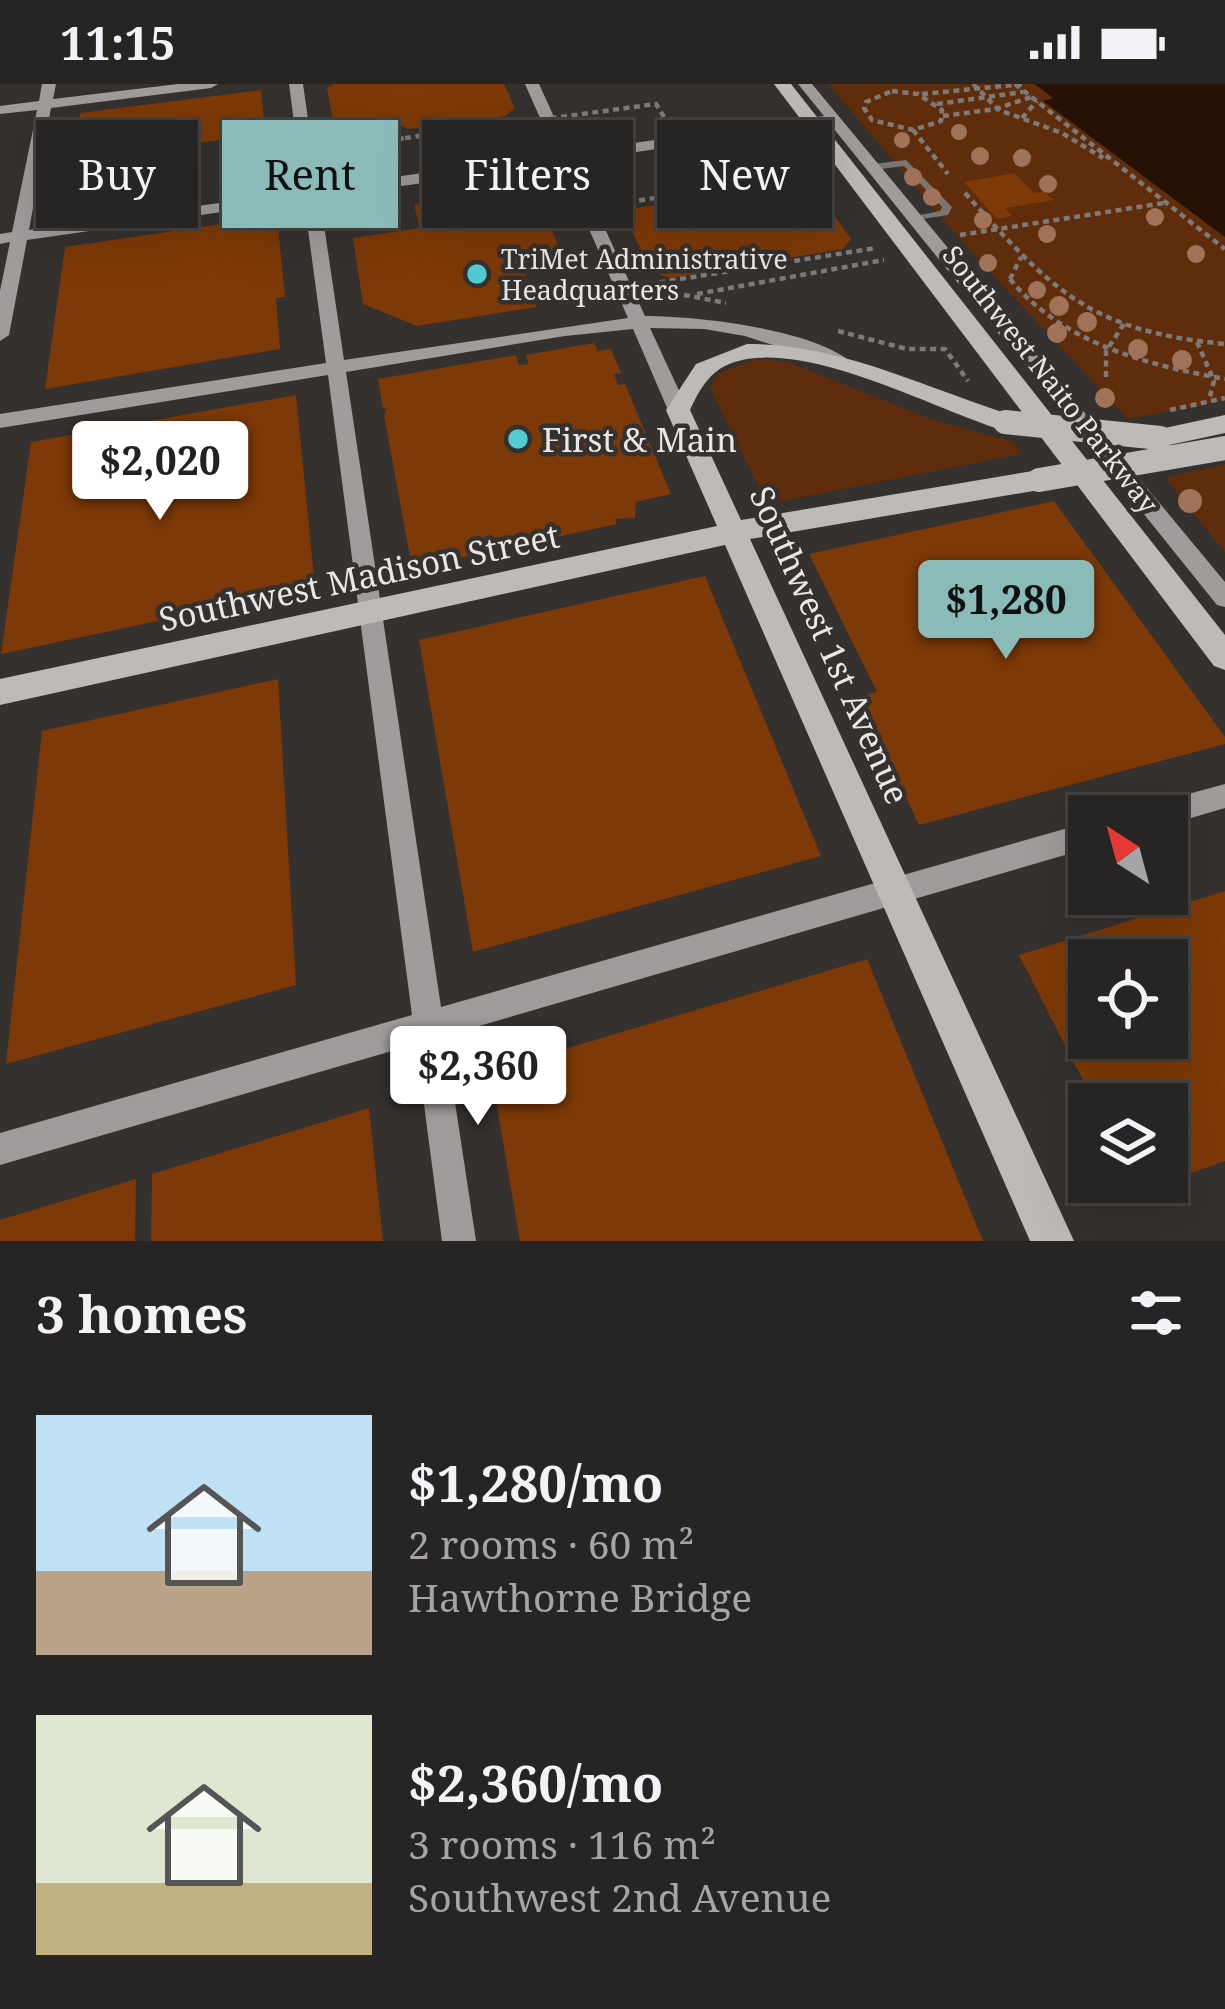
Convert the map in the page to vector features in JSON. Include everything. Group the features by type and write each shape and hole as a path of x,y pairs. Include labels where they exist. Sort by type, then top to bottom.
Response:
{"main road":[{"path":"0,335 49,84"},
{"path":"0,110 211,84"},
{"path":"296,84 302,120"},
{"name":"Southwest 1st Avenue","path":"532,84 548,120"},
{"name":"Southwest Naito Parkway","path":"782,84 822,120"},
{"name":"Southwest Naito Parkway","path":"805,84 823,120"},
{"name":"Southwest Naito Parkway","path":"832,129 873,167 1225,598"},
{"name":"Southwest Naito Parkway","path":"832,134 912,250 1225,656"},
{"path":"0,239 222,207"},
{"path":"318,228 460,1241"},
{"name":"Southwest 1st Avenue","path":"596,228 1052,1241"},
{"path":"0,422 637,323 684,322 733,328 1058,431 1160,438"},
{"path":"678,410 700,373 731,354 769,351 842,362"},
{"path":"1036,475 1137,453 1160,438 1215,417"},
{"path":"1036,475 1225,448"},
{"name":"Southwest Madison Street","path":"0,692 818,516 1036,475"},
{"path":"1188,807 1225,796"},
{"path":"0,1149 1068,841"}],"lane":[{"path":"873,167 906,163 947,207 944,214 914,219"}],"path":[{"path":"1031,97 996,109 944,116 934,126 913,130 880,124 864,108 881,93 1019,85 1225,249"},
{"path":"972,86 996,109 1068,136 1112,163"},
{"path":"918,94 938,104 1031,97"},
{"path":"1022,118 1031,97"},
{"path":"538,120 656,104 702,179 689,193 633,202"},
{"path":"938,104 944,116"},
{"path":"913,130 1021,257 1058,289 1124,324 1225,344"},
{"path":"959,235 1164,203"},
{"path":"650,284 885,247"},
{"path":"658,297 680,298 898,257 912,250"},
{"path":"1021,257 1010,279 1039,309 1088,337 1156,363 1225,379"},
{"path":"1106,376 1106,351 1124,324"},
{"path":"1197,342 1214,381 1215,417"},
{"path":"945,349 979,404"}],"shaded area":[{"path":"828,84 1035,84 1054,99 1044,102 1225,237 1225,400 1128,419 966,246"},
{"path":"1035,84 1225,84 1225,237 1043,101 1053,98"},
{"path":"755,359 788,362 933,420 1014,442 1021,454 767,504 710,388 718,374"},
{"path":"1225,464 1225,552 1165,478"}],"building":[{"path":"334,84 504,84 515,108 505,116 475,120 422,120 422,127 409,129 398,120 333,120 327,88"},
{"path":"261,90 264,120 222,120 222,140 198,143 198,120 79,120 80,113"},
{"path":"1015,173 1034,193 1045,191 1054,200 1005,208 1012,216 997,219 964,182"},
{"path":"422,204 422,228 551,228 563,258 521,264 536,307 417,326 363,304 353,238 420,228 414,205"},
{"path":"657,205 657,228 832,228 832,213 851,239 843,249 670,278 651,271 631,228 633,208"},
{"path":"222,224 222,228 278,228 285,297 276,298 280,349 45,389 65,247"},
{"name":"First & Main","path":"594,343 598,351 611,349 621,373 614,374 618,385 625,384 671,494 636,502 635,518 615,519 617,524 412,568 384,415 387,408 383,409 378,379 516,355 519,365 528,364 526,355"},
{"path":"296,395 315,588 1,654 31,442"},
{"path":"1054,501 1225,737 1225,744 919,825 858,697 877,692 809,554"},
{"path":"705,576 821,856 473,952 419,640"},
{"path":"278,679 296,985 6,1064 42,731"},
{"path":"1225,891 1225,1161 1188,1174 1188,1083 1084,1083 1072,1059 1188,1059 1188,939 1070,939 1148,915 1188,915 1188,902"},
{"path":"1068,940 1068,1051 1019,955"},
{"path":"867,959 983,1241 520,1241 491,1071"},
{"path":"369,1108 383,1241 151,1241 152,1174"},
{"path":"136,1179 135,1241 0,1241 0,1220"}],"place":[{"name":"TriMet Administrative Headquarters","path":"477,274"},
{"name":"First & Main","path":"518,439"}]}
